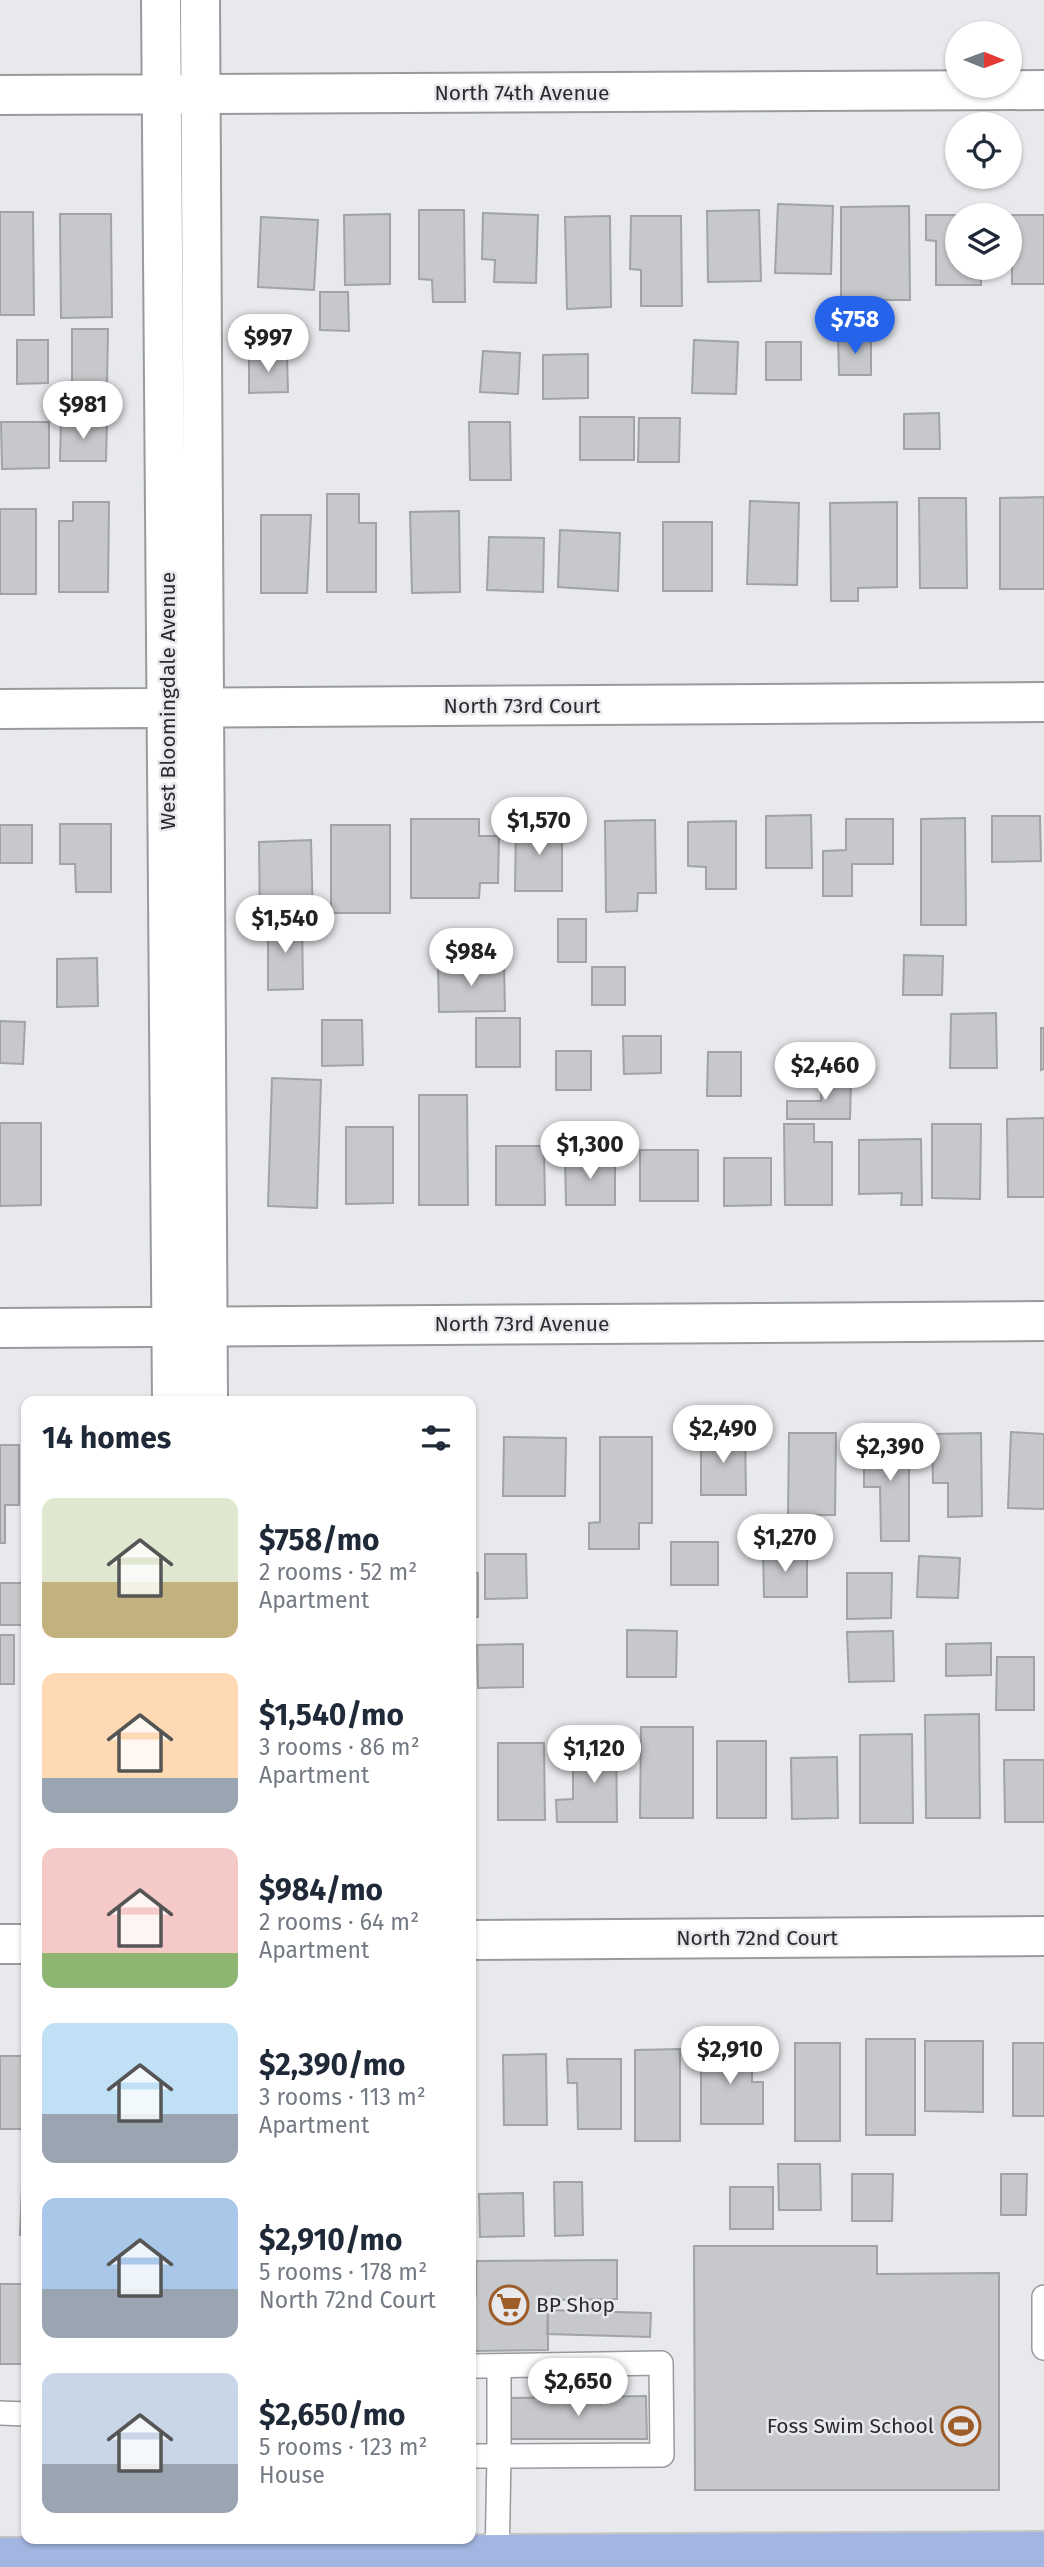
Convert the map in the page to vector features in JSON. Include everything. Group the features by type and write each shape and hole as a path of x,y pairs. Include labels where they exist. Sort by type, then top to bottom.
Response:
{"main road":[{"path":"0,2557 190,2554 497,2561 879,2559 1044,2551"}],"street":[{"name":"West Bloomingdale Avenue","path":"161,0 168,708 190,1327 207,1396"},
{"name":"West Bloomingdale Avenue","path":"173,1396 190,1327 206,708 200,0"},
{"name":"North 74th Avenue","path":"0,96 1044,90"},
{"name":"North 73rd Court","path":"0,709 1044,702"},
{"name":"North 73rd Avenue","path":"0,1328 1044,1321"},
{"name":"North 72nd Court","path":"476,1940 1044,1936"},
{"path":"0,1944 21,1944"}],"lane":[{"path":"1044,2297 1044,2348"},
{"path":"476,2366 661,2363 662,2455 476,2456"},
{"path":"497,2561 499,2366"},
{"path":"0,2413 21,2414"}],"building":[{"path":"778,204 833,206 831,274 775,273"},
{"path":"909,206 910,300 841,300 841,207"},
{"path":"419,210 464,210 465,302 433,302 432,280 419,279"},
{"path":"759,210 761,281 708,282 707,211"},
{"path":"0,212 33,212 34,315 0,315"},
{"path":"483,213 538,215 536,283 494,282 495,260 482,259"},
{"path":"60,214 111,214 112,317 61,318"},
{"path":"390,214 390,284 345,285 344,215"},
{"path":"926,215 945,215 945,280 981,280 981,285 936,285 936,241 926,240"},
{"path":"1022,215 1044,215 1044,284 1012,284 1012,280 1022,280"},
{"path":"610,216 611,307 567,309 565,217"},
{"path":"631,216 681,216 682,306 641,306 641,270 630,269"},
{"path":"261,217 318,220 314,290 258,287"},
{"path":"320,292 348,292 349,331 320,330"},
{"path":"72,329 108,329 107,384 72,384"},
{"path":"838,337 871,337 871,375 839,375"},
{"path":"17,340 48,340 48,383 17,384"},
{"path":"694,340 738,342 736,394 692,393"},
{"path":"766,342 801,342 801,380 766,380"},
{"path":"483,351 520,353 518,394 480,392"},
{"path":"588,354 588,398 543,399 543,355"},
{"path":"287,355 288,392 249,393 249,356"},
{"path":"939,413 940,449 904,449 904,414"},
{"path":"580,417 634,417 634,460 580,460"},
{"path":"639,418 680,418 679,462 638,462"},
{"path":"61,421 107,422 106,461 60,461"},
{"path":"1,422 49,422 49,468 2,469"},
{"path":"469,422 510,422 511,480 470,480"},
{"path":"327,494 359,494 359,523 376,523 376,592 327,592"},
{"path":"1044,497 1044,589 1000,589 1000,498"},
{"path":"919,498 966,498 967,588 920,588"},
{"path":"750,501 799,503 797,585 747,584"},
{"path":"73,502 109,502 108,592 59,592 59,521 73,521"},
{"path":"897,502 897,587 858,588 858,601 831,601 830,503"},
{"path":"0,509 36,509 36,594 0,594"},
{"path":"459,511 460,592 412,593 410,512"},
{"path":"261,515 311,515 307,593 261,593"},
{"path":"663,522 712,522 712,591 663,591"},
{"path":"560,530 620,533 618,591 558,587"},
{"path":"489,537 544,538 543,592 487,590"},
{"path":"811,815 812,868 766,868 766,816"},
{"path":"992,816 1040,816 1041,861 992,862"},
{"path":"965,818 966,925 921,925 921,819"},
{"path":"411,819 479,819 479,836 499,836 498,883 480,883 479,898 411,898"},
{"path":"846,819 893,819 893,864 852,864 852,896 823,896 823,851 846,850"},
{"path":"655,820 656,893 638,893 637,911 606,912 605,821"},
{"path":"736,821 736,889 706,889 706,867 688,866 688,822"},
{"path":"516,823 562,823 562,891 515,891"},
{"path":"60,824 111,824 111,892 76,892 75,864 60,864"},
{"path":"0,825 32,825 32,863 0,863"},
{"path":"331,825 390,825 390,913 331,913"},
{"path":"311,840 313,919 260,920 259,842"},
{"path":"558,919 586,919 586,962 558,962"},
{"path":"302,920 303,989 268,990 268,921"},
{"path":"904,955 943,956 942,995 903,995"},
{"path":"97,958 98,1006 57,1007 57,959"},
{"path":"438,964 504,964 505,1011 439,1012"},
{"path":"592,967 625,967 625,1005 592,1005"},
{"path":"996,1013 997,1068 950,1068 951,1014"},
{"path":"476,1018 520,1018 520,1067 476,1067"},
{"path":"322,1020 362,1020 363,1065 322,1066"},
{"path":"0,1021 25,1022 23,1064 0,1063"},
{"path":"1041,1028 1044,1028 1044,1069 1041,1070"},
{"path":"623,1036 661,1036 661,1073 624,1074"},
{"path":"556,1051 591,1051 591,1090 556,1090"},
{"path":"708,1052 741,1052 741,1096 707,1096"},
{"path":"822,1077 851,1078 850,1119 787,1119 787,1101 821,1101"},
{"path":"272,1078 321,1080 317,1208 268,1206"},
{"path":"419,1095 467,1095 468,1205 419,1205"},
{"path":"1044,1118 1044,1197 1008,1197 1007,1119"},
{"path":"0,1123 41,1123 41,1205 0,1206"},
{"path":"784,1124 814,1124 814,1142 832,1142 832,1205 785,1205"},
{"path":"932,1124 981,1124 980,1199 932,1198"},
{"path":"346,1127 393,1127 393,1203 346,1204"},
{"path":"921,1139 922,1205 901,1205 902,1193 859,1194 859,1140"},
{"path":"496,1146 544,1146 545,1205 496,1205"},
{"path":"640,1150 698,1150 698,1201 640,1201"},
{"path":"565,1157 615,1157 615,1205 566,1205"},
{"path":"724,1158 771,1158 771,1205 724,1206"},
{"path":"1011,1432 1044,1434 1044,1509 1008,1508"},
{"path":"789,1433 836,1433 835,1515 788,1515"},
{"path":"981,1433 982,1516 948,1517 948,1483 933,1483 932,1434"},
{"path":"701,1435 745,1435 746,1495 701,1495"},
{"path":"504,1437 566,1438 565,1496 503,1496"},
{"path":"600,1437 652,1437 652,1523 639,1523 639,1549 589,1549 589,1523 600,1522"},
{"path":"864,1437 909,1437 909,1541 881,1541 880,1487 864,1487"},
{"path":"0,1445 19,1445 19,1505 5,1505 5,1543 0,1543"},
{"path":"671,1542 718,1542 718,1585 671,1585"},
{"path":"763,1552 807,1552 807,1597 764,1597"},
{"path":"485,1554 526,1554 527,1598 485,1599"},
{"path":"919,1556 960,1558 958,1598 917,1597"},
{"path":"476,1573 478,1573 476,1617"},
{"path":"847,1573 892,1573 891,1618 847,1619"},
{"path":"0,1583 21,1583 21,1625 0,1625"},
{"path":"627,1630 677,1631 676,1677 627,1677"},
{"path":"893,1631 894,1681 849,1682 847,1632"},
{"path":"0,1635 14,1635 14,1684 0,1684"},
{"path":"991,1643 991,1675 946,1676 946,1644"},
{"path":"523,1644 523,1687 478,1688 477,1645"},
{"path":"997,1657 1034,1657 1034,1710 996,1710"},
{"path":"979,1714 980,1818 926,1818 925,1715"},
{"path":"641,1727 693,1727 693,1818 640,1818"},
{"path":"616,1734 617,1822 557,1822 556,1800 573,1799 573,1768 587,1768 587,1735"},
{"path":"912,1734 913,1823 860,1823 860,1735"},
{"path":"717,1741 766,1741 766,1818 717,1818"},
{"path":"498,1743 544,1743 545,1820 498,1820"},
{"path":"837,1757 838,1818 792,1819 791,1758"},
{"path":"1004,1760 1044,1760 1044,1822 1005,1822"},
{"path":"866,2039 915,2039 915,2135 866,2135"},
{"path":"925,2041 983,2041 983,2112 925,2111"},
{"path":"795,2043 840,2043 840,2141 795,2141"},
{"path":"1013,2043 1044,2043 1044,2116 1013,2116"},
{"path":"701,2045 752,2045 752,2082 763,2082 763,2124 701,2124"},
{"path":"680,2049 680,2141 635,2141 635,2050"},
{"path":"546,2054 547,2125 504,2125 503,2055"},
{"path":"0,2056 21,2056 21,2129 0,2129"},
{"path":"567,2059 621,2059 621,2129 578,2129 577,2083 568,2083"},
{"path":"778,2164 820,2164 821,2210 779,2210"},
{"path":"852,2174 893,2174 892,2221 852,2221"},
{"path":"1001,2174 1027,2174 1026,2215 1001,2215"},
{"path":"554,2182 582,2182 583,2235 555,2236"},
{"path":"730,2187 773,2187 773,2229 730,2229"},
{"path":"523,2193 524,2236 480,2237 479,2194"},
{"path":"694,2246 877,2246 877,2274 999,2273 999,2490 695,2490"},
{"name":"BP Shop","path":"617,2260 617,2299 548,2300 548,2350 476,2351 476,2261"},
{"path":"0,2284 21,2284 21,2364 0,2364"},
{"path":"548,2310 651,2313 650,2337 547,2334"},
{"path":"646,2396 647,2439 509,2439 509,2398"}],"place":[{"name":"BP Shop","path":"509,2305"},
{"name":"Foss Swim School","path":"961,2426"}]}
